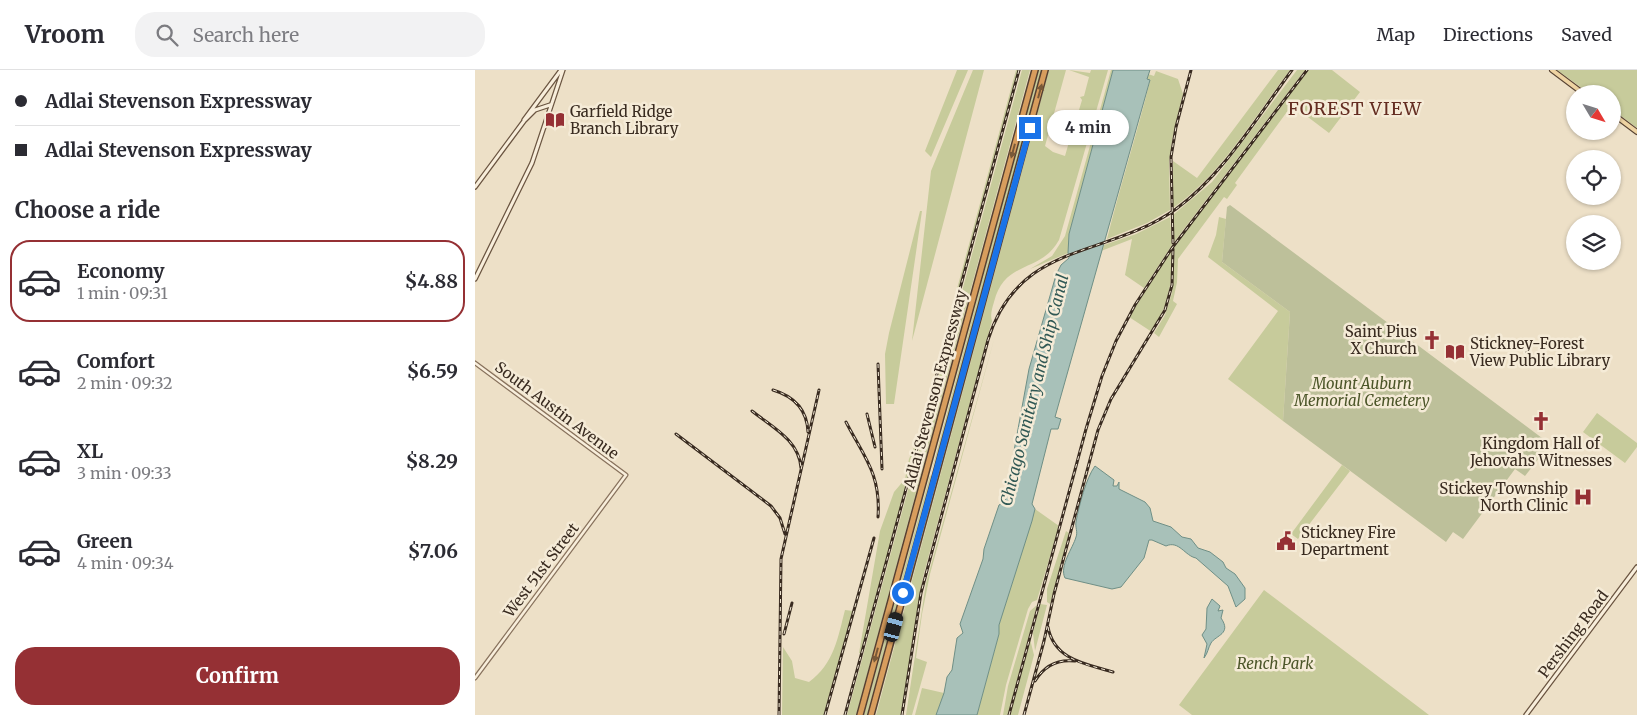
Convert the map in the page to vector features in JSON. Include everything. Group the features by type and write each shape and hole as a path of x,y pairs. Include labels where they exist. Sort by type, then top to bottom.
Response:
{"highway":[{"name":"Adlai Stevenson Expressway","path":"860,715 1035,70"},
{"name":"Adlai Stevenson Expressway","path":"873,715 875,700 1045,70"}],"main road":[{"path":"475,279 527,175 562,70"},
{"path":"475,187 562,70"},
{"path":"1552,70 1572,85"},
{"path":"524,121 539,108 551,105"},
{"path":"539,108 549,112"},
{"path":"1621,120 1637,132"},
{"name":"Pershing Road","path":"1526,715 1637,567"}],"street":[{"name":"South Austin Avenue","path":"475,363 625,475"},
{"name":"West 51st Street","path":"475,678 625,475"}],"green space":[{"path":"957,70 968,70 931,157 925,151"},
{"path":"973,70 984,70 912,341 931,171"},
{"path":"1016,70 1018,70 953,311 951,311"},
{"path":"1022,70 1030,70 856,715 847,715"},
{"path":"1038,70 1042,70 944,433 931,473"},
{"path":"1049,70 1066,70 1045,146 1053,152 1065,156 1069,142 1050,135 1071,138 1075,123 1056,118 1058,115 1076,120 1082,100 1080,97 1084,96 1089,77 1069,70 1090,73 1091,70 1108,70 1059,240 1051,251 1042,258 1014,272 999,288 991,314 992,321 923,577 901,715 876,715"},
{"path":"1111,70 1113,70 1069,234 1068,253 1030,269 1052,256 1065,236"},
{"path":"1278,70 1290,70 1222,162 1207,179 1173,208 1173,161 1197,178"},
{"path":"1297,70 1305,70 1174,242 1173,215 1212,182"},
{"path":"1308,70 1332,70 1360,92 1329,133 1292,105 1235,183 1237,185 1227,199 1224,197 1178,259 1177,282 1173,301 1177,304 1159,337 1154,333 1165,315 1172,293 1174,246"},
{"path":"1557,70 1637,70 1637,128 1621,116 1621,85 1578,85"},
{"path":"1156,71 1178,79 1183,94 1169,161 1170,210 1147,223 1107,239 1150,81 1147,80 1148,74 1154,76"},
{"name":"Mount Auburn Memorial Cemetery","path":"1230,205 1550,444 1525,476 1515,469 1463,539 1453,532 1446,542 1283,421 1290,312 1222,262 1227,207"},
{"path":"920,211 922,211 894,404 886,404 885,354"},
{"path":"1170,217 1172,245 1144,288 1125,275 1132,239 1101,251 1104,245 1136,234"},
{"path":"1219,217 1226,219 1222,262 1290,312 1283,421 1228,379 1278,311 1208,257 1216,235"},
{"path":"1172,249 1172,271 1169,292 1158,322 1152,332 1129,317"},
{"path":"995,336 930,574 916,658 927,662 912,715 906,715 926,583"},
{"path":"1597,413 1637,443 1637,447 1625,463 1583,432"},
{"path":"921,431 861,654 859,653 880,531 894,492 905,479 909,459"},
{"path":"1342,465 1350,471 1298,539 1291,534"},
{"path":"930,475 867,715 864,715"},
{"path":"1035,509 1059,526 1037,600 1032,602 1028,609 1006,685 1000,715 977,715 999,634 999,625"},
{"path":"1066,531 1069,533 1050,604 1047,602 1047,589"},
{"name":"Rench Park","path":"1264,590 1429,715 1192,715 1179,705"},
{"path":"1040,604 1047,605 1035,651 1033,633"},
{"path":"1037,605 1008,715 1003,715 1008,686 1030,611"},
{"path":"845,610 853,611 824,715 782,715 783,647 792,661 795,678 809,682 830,658"},
{"path":"1030,639 1034,655 1018,715 1010,715"},
{"path":"922,688 944,693 936,715 915,715"}],"water":[{"name":"Chicago Sanitary and Ship Canal","path":"1113,70 1150,70 1147,79 1150,80 1055,417 1061,419 1058,429 1051,429 1032,504 1035,509 1032,521 999,625 999,634 977,715 936,715 944,693 947,677 952,670 957,638 963,633 960,624 983,559 984,549 999,505 1005,501 1015,467 1014,451 1029,369 1056,275 1061,265 1069,258 1069,234"},
{"path":"1095,466 1114,480 1113,486 1117,486 1119,482 1119,489 1145,502 1150,508 1153,521 1171,527 1182,537 1191,539 1198,548 1210,552 1223,562 1226,568 1235,574 1245,588 1245,599 1236,607 1228,586 1196,558 1175,545 1166,546 1152,540 1149,540 1144,558 1121,587 1112,589 1065,578 1064,568 1067,557 1077,535 1076,522 1081,500"},
{"path":"1212,599 1220,606 1218,611 1223,610 1221,618 1225,628 1222,634 1213,640 1204,658 1207,644 1202,635 1206,629 1207,608"}],"railway":[{"path":"845,715 1019,70"},
{"path":"1173,243 1171,157 1176,127 1191,70"},
{"path":"902,715 921,593 988,340 1002,308 1021,284 1043,268 1067,256 1149,225 1176,209 1193,195 1225,162 1292,70"},
{"path":"1009,715 1086,429 1102,376 1116,341 1135,305 1172,248 1307,70"},
{"path":"1024,715 1098,430 1111,399 1165,310 1172,285 1173,249"},
{"path":"878,364 882,469"},
{"path":"773,390 787,396 798,405 805,417 808,432"},
{"path":"779,715 781,559 819,390"},
{"path":"752,411 790,442 799,458 801,468"},
{"path":"867,414 875,447"},
{"path":"846,422 865,456 874,477 877,489 878,517"},
{"path":"676,434 771,506 780,518 785,534"},
{"path":"825,715 874,538"},
{"path":"784,634 792,603"},
{"path":"1048,627 1051,638 1064,654 1082,663 1113,672"},
{"path":"1035,681 1043,671 1057,662 1075,661"}],"place":[{"name":"Garfield Ridge Branch Library","path":"555,120"},
{"name":"Saint Pius X Church","path":"1432,340"},
{"name":"Stickney-Forest View Public Library","path":"1455,352"},
{"name":"Kingdom Hall of Jehovahs Witnesses","path":"1541,421"},
{"name":"Stickey Township North Clinic","path":"1583,497"},
{"name":"Stickney Fire Department","path":"1286,541"}],"district":[{"name":"FOREST VIEW","path":"1355,108"}],"route":[{"path":"903,593 1030,128"}]}
